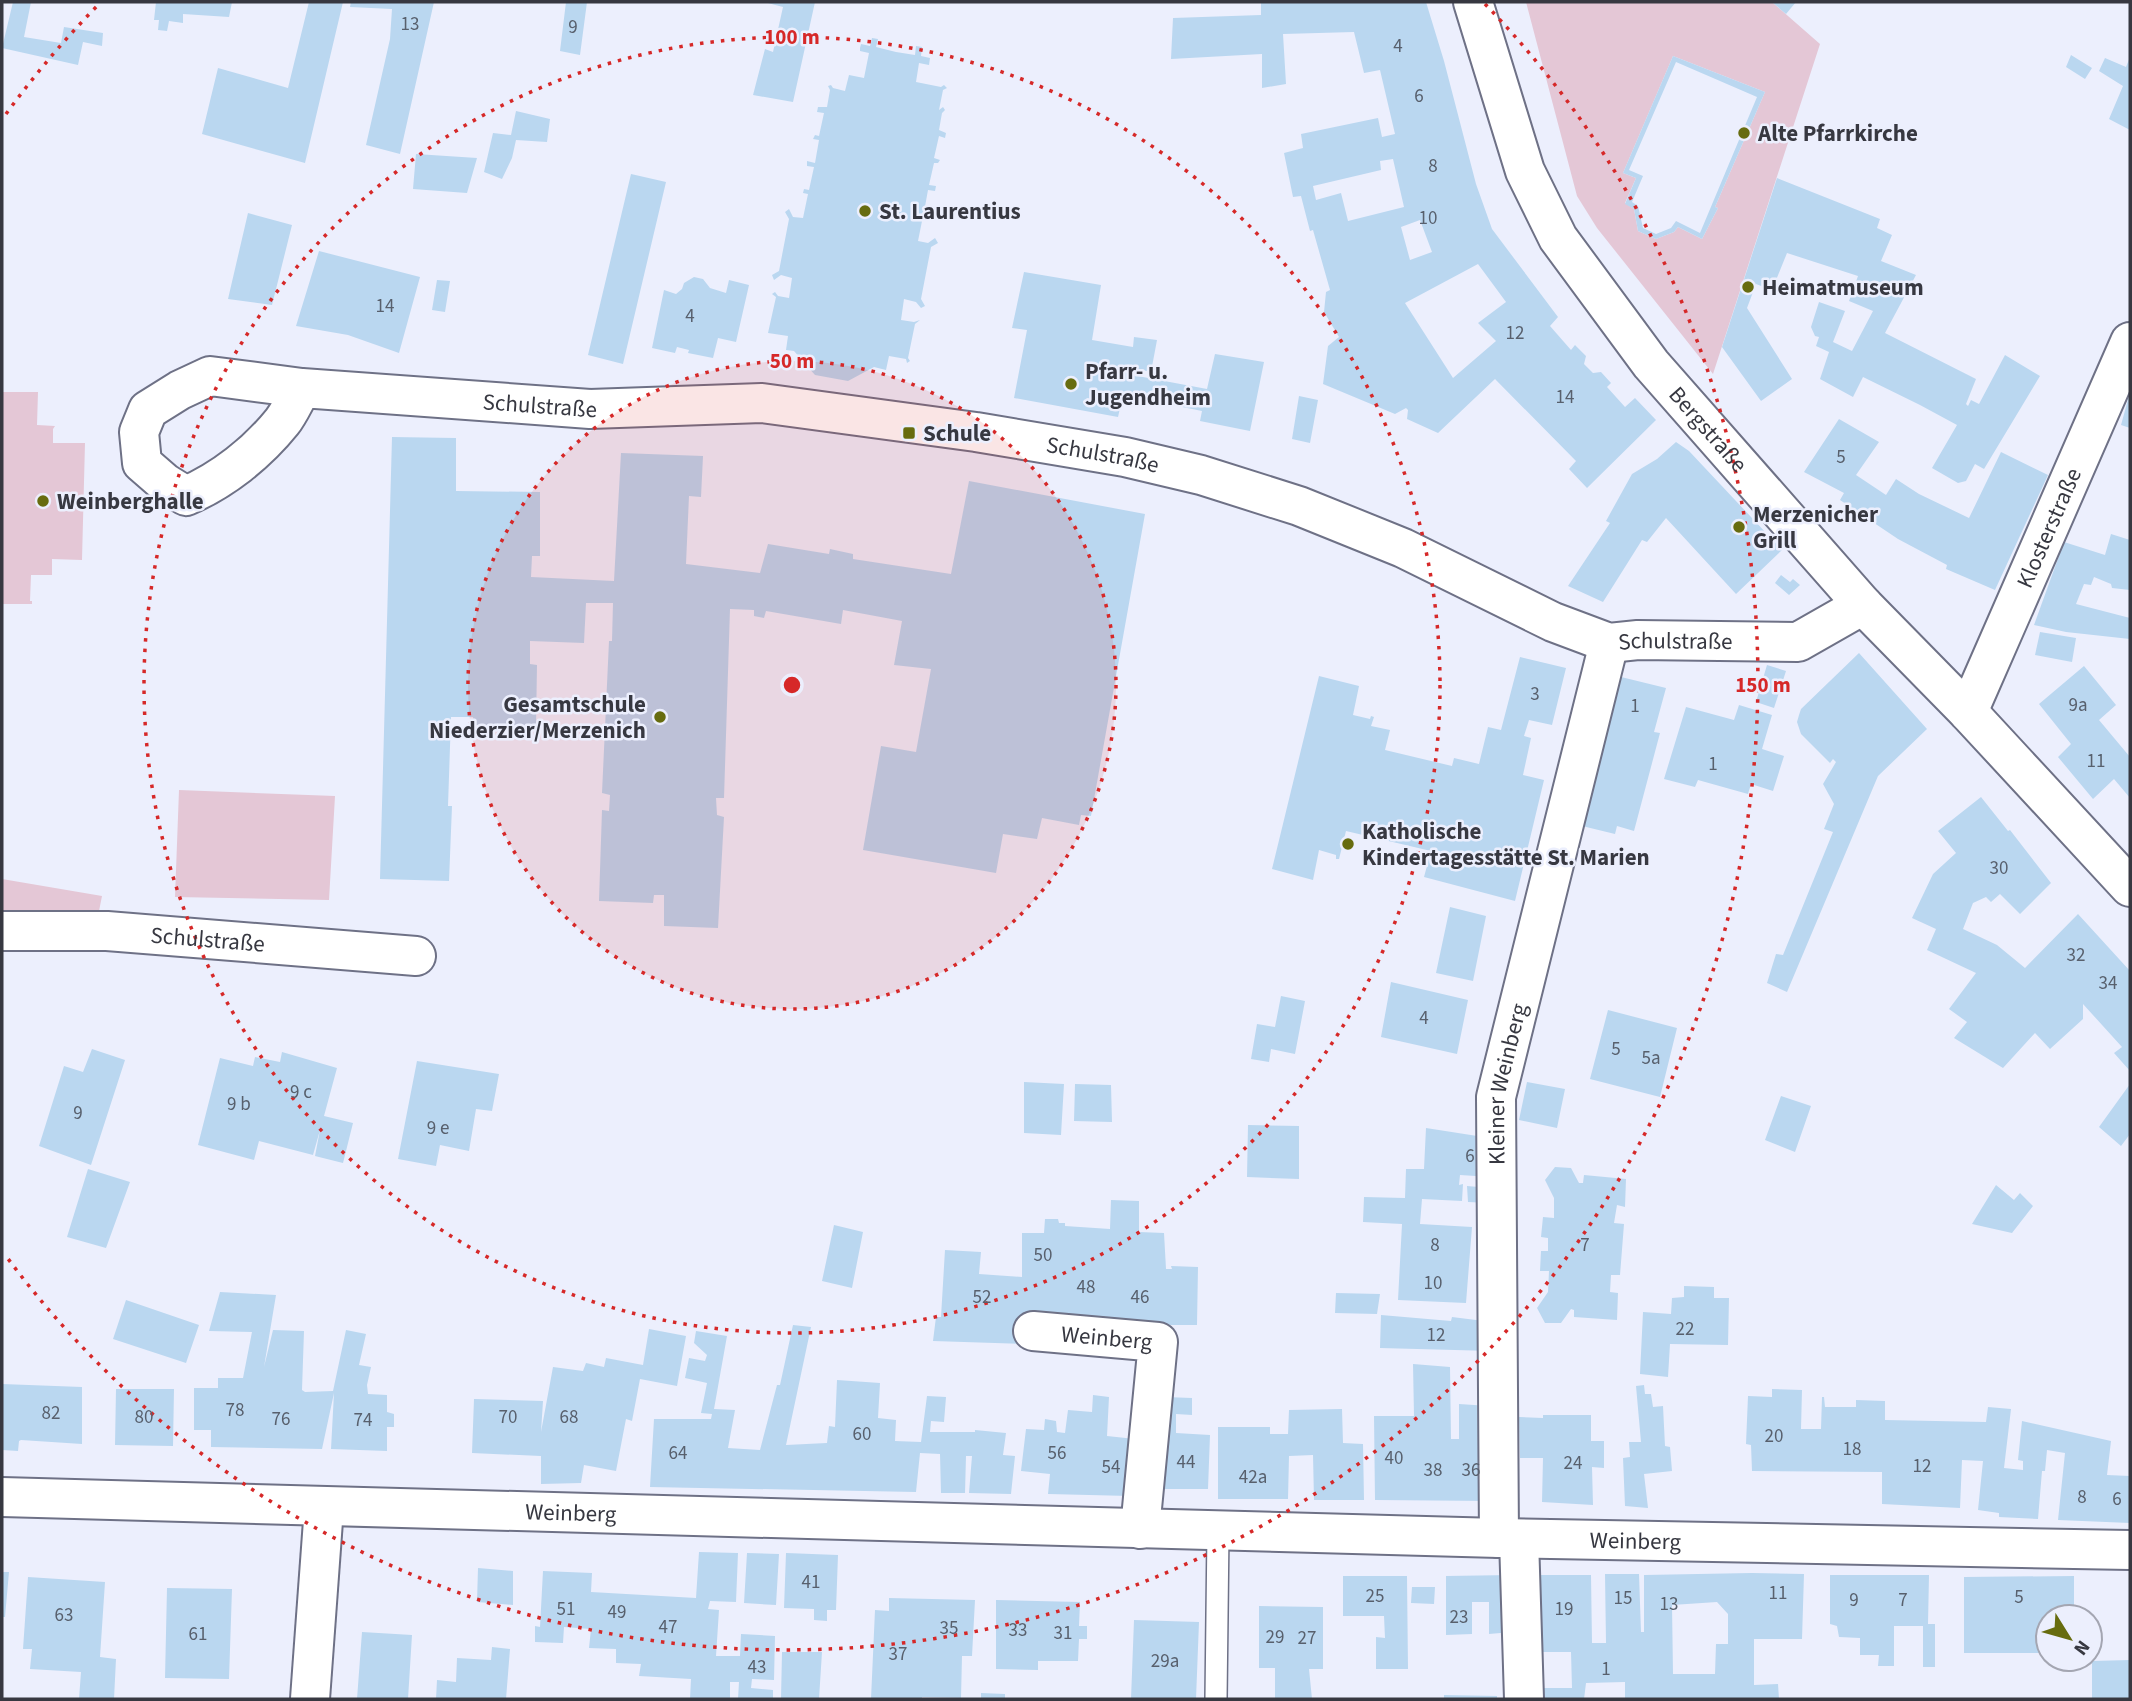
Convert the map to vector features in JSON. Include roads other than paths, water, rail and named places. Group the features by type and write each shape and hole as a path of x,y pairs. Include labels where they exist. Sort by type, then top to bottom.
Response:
{"street":[{"name":"Bergstraße","path":"1473,2 1525,171 1558,238 1651,364 1863,605 1968,712 2130,887"},
{"name":"Klosterstraße","path":"1968,712 2130,342"},
{"name":"Schulstraße","path":"302,388 590,409 762,403 911,422 1125,457 1201,475 1299,506 1403,548 1553,622 1609,643 1638,640 1798,642 1863,605"},
{"name":"Kleiner Weinberg","path":"1524,1699 1509,1539 1496,1097 1609,643"},
{"name":"Schulstraße","path":"2,931 107,932 416,956"},
{"name":"Weinberg","path":"1033,1331 1158,1342 1140,1529"},
{"name":"Weinberg","path":"2,1497 1509,1539 2130,1550"},
{"path":"310,1699 324,1507"}],"lane":[{"path":"1216,1699 1218,1531"}],"place":[{"name":"Alte Pfarrkirche","path":"1744,133"},
{"name":"St. Laurentius","path":"865,211"},
{"name":"Heimatmuseum","path":"1748,287"},
{"name":"Pfarr- u. Jugendheim","path":"1071,384"},
{"name":"Schule","path":"909,433"},
{"name":"Weinberghalle","path":"43,501"},
{"name":"Merzenicher Grill","path":"1739,527"},
{"name":"Gesamtschule Niederzier/Merzenich","path":"660,717"},
{"name":"Katholische Kindertagesstätte St. Marien","path":"1348,844"}]}
